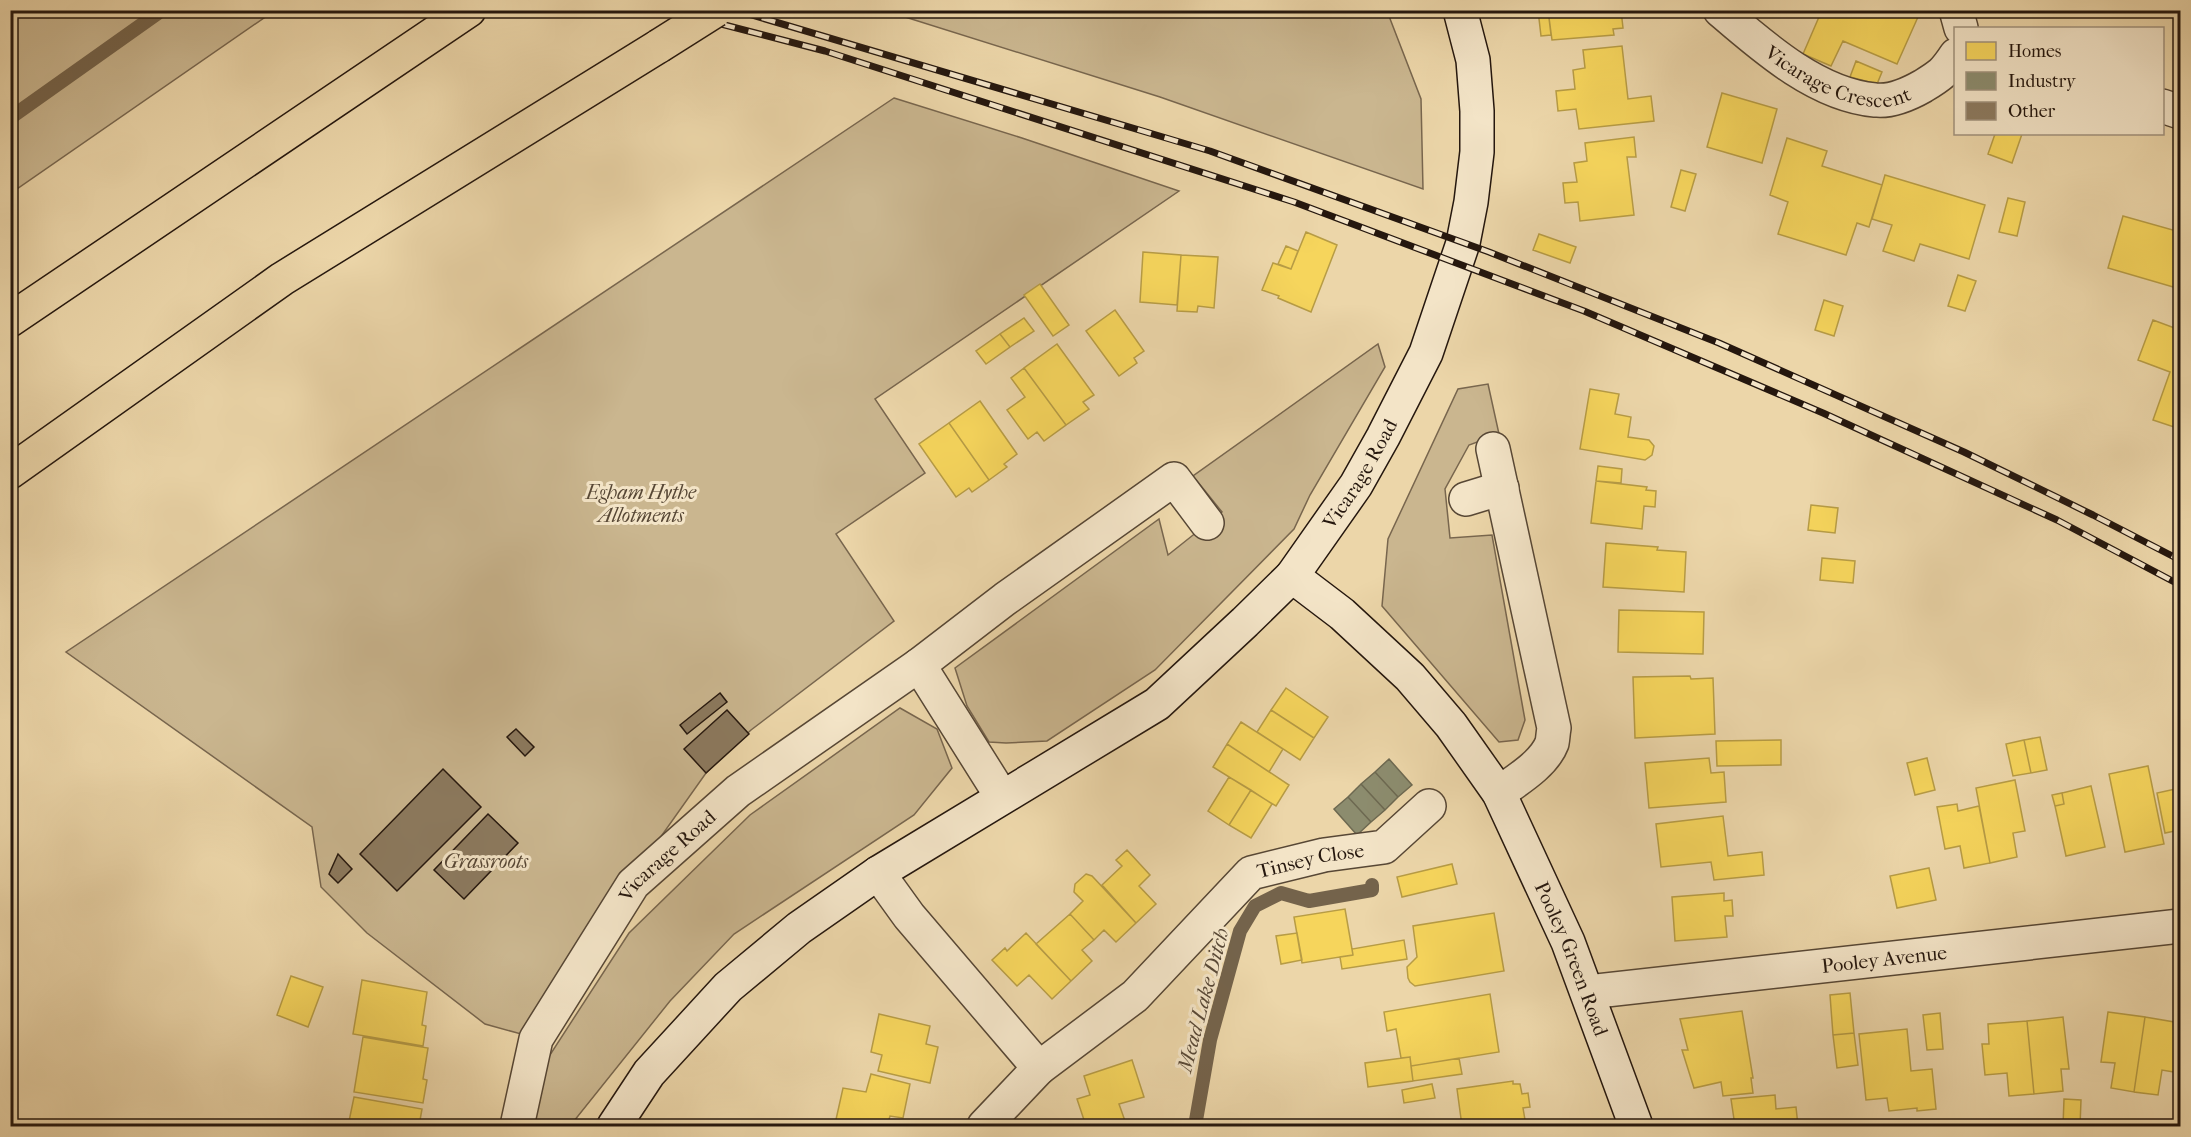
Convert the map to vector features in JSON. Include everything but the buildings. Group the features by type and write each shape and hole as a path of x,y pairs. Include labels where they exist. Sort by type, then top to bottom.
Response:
{"highway":[{"path":"10,320 470,10"},
{"path":"10,472 282,279 716,10"}],"street":[{"name":"Vicarage Road","path":"614,1126 649,1073 728,987 799,928 878,873 1157,704 1292,576 1356,485 1383,437 1426,352 1463,243 1477,152 1477,111 1473,60 1460,10"},
{"name":"Vicarage Crescent","path":"1720,10 1794,69 1839,93 1877,101 1909,94 1944,73 1954,58"},
{"path":"1956,10 1961,27"},
{"path":"2164,106 2181,112"},
{"path":"1493,449 1554,728 1552,743 1542,757 1499,793"},
{"name":"Vicarage Road","path":"518,1126 536,1039 633,884 738,791 919,665 1005,599 1174,479 1207,523"},
{"path":"1466,499 1502,488"},
{"name":"Pooley Green Road","path":"1292,576 1342,614 1410,677 1451,725 1499,793 1568,942 1636,1126"},
{"path":"919,665 1002,797"},
{"name":"Tinsey Close","path":"984,1126 1039,1068 1135,996 1251,873 1324,855 1384,847 1429,806"},
{"path":"878,873 909,916 1039,1068"},
{"name":"Pooley Avenue","path":"1588,992 2181,926"}],"green space":[{"path":"11,10 274,10 274,11 11,193"},
{"path":"886,11 1387,11 1421,99 1423,189 1160,97"},
{"name":"Egham Hythe Allotments","path":"894,98 1179,191 875,399 925,473 836,534 894,621 751,730 706,773 521,1034 485,1024 367,933 321,887 312,827 66,652"},
{"path":"1378,344 1385,367 1310,495 1294,529 1155,670 1047,741 989,742 967,706 955,668 1159,519 1168,555 1222,512 1193,476"},
{"path":"1488,384 1499,434 1469,445 1445,489 1450,538 1492,535 1525,720 1518,740 1499,742 1382,606 1388,539 1458,389"},
{"path":"900,708 937,729 952,768 914,815 734,934 670,1001 570,1126 532,1126 546,1061 629,933 750,815"}],"waterway":[{"path":"10,118 158,13"},
{"name":"Mead Lake Ditch","path":"1195,1126 1210,1040 1240,931 1255,906 1281,893 1309,901 1372,890 1372,885"}],"railway":[{"path":"667,10 825,51 1294,202 1584,311 1823,413 2057,520 2180,585"},
{"path":"735,10 1210,151 1489,252 1719,343 1964,452 2180,560"}],"park label":[{"name":"Grassroots","path":"486,861"}]}
